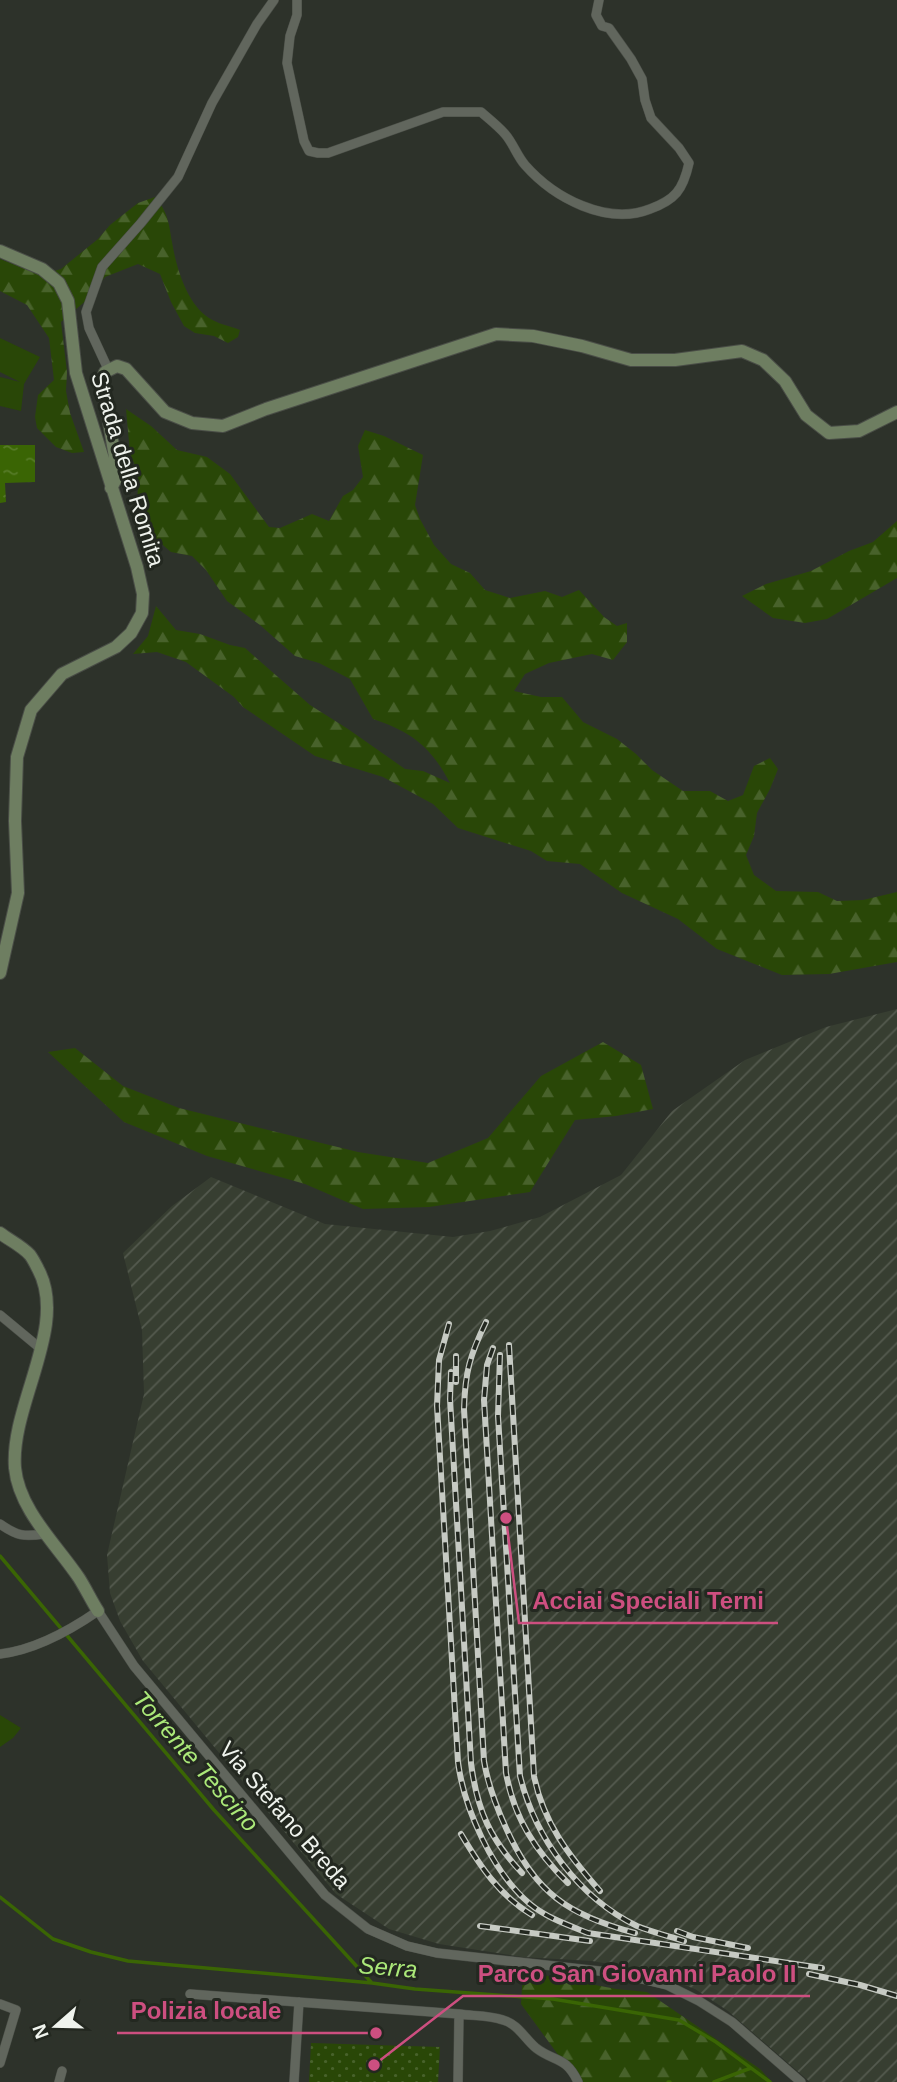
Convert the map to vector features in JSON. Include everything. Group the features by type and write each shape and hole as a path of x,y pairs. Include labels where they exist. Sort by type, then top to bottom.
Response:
{"street":[{"path":"108,369 89,328 86,312 102,267 178,177 212,103 257,24 274,0"},
{"path":"297,0 297,15 290,36 287,64 304,141 309,151 328,153 443,112 481,112 505,134 525,165 551,190 590,209 631,216 652,209 676,196 686,179 689,163 651,118 642,79 609,28 602,26 596,15 599,0"},
{"name":"Strada della Romita","path":"0,251 42,269 59,284 68,302 76,373 143,594 142,613 131,633 116,647 62,674 31,710 17,757 15,821 18,893 0,973"},
{"path":"111,488 117,469 102,381 108,369 117,366 125,369 165,412 192,423 223,426 266,409 496,334 533,336 631,360 675,360 742,351 763,360 785,381 806,415 829,433 859,431 897,412"},
{"path":"0,1233 31,1255 44,1279 48,1303 41,1349 17,1434 15,1468 22,1493 44,1534 78,1577 98,1611 56,1636 23,1650 0,1654"},
{"path":"0,1315 41,1349"},
{"path":"0,1524 26,1537 44,1534"},
{"name":"Via Stefano Breda","path":"98,1611 134,1666 326,1895 368,1929 407,1946 437,1953 617,1973 667,1985 732,2022 802,2082"},
{"path":"190,1994 458,2014 504,2020 520,2030 536,2048 560,2059 578,2082"},
{"path":"293,2082 299,2002"},
{"path":"0,2004 16,2010 0,2063"},
{"path":"458,2014 458,2082"},
{"path":"59,2082 62,2071"}],"shaded area":[{"path":"897,1009 897,2082 810,2082 728,2011 695,1989 644,1970 592,1961 522,1957 439,1944 389,1929 336,1894 143,1661 120,1621 110,1593 107,1555 144,1394 142,1330 123,1253 172,1206 211,1177 325,1224 453,1237 490,1231 540,1217 621,1175 672,1111 745,1060 826,1027"}],"green space":[{"path":"155,197 167,218 176,262 194,304 209,318 240,330 238,337 228,343 214,336 195,333 184,326 160,274 138,264 105,277 89,298 61,322 67,372 66,391 70,413 84,452 72,453 56,447 37,428 35,417 38,395 54,380 49,338 27,305 0,291 0,259 41,275 61,269 138,203"},
{"path":"0,338 40,357 24,384 21,411 0,406 0,377 20,382 0,372"},
{"path":"126,409 151,426 177,450 207,457 230,474 269,527 280,528 312,514 329,521 343,496 353,490 363,477 358,446 365,430 423,455 415,505 434,545 451,564 470,573 485,590 510,598 545,591 562,597 579,590 604,617 617,626 627,623 627,642 613,660 592,654 549,663 525,674 514,691 541,697 562,697 583,722 617,739 652,770 683,791 710,791 728,801 743,795 754,766 770,758 778,769 757,813 754,836 746,855 754,875 776,891 818,892 837,901 863,900 897,892 897,962 829,974 782,975 717,949 678,919 622,893 580,864 547,861 531,851 458,828 433,804 383,777 315,756 243,707 234,697 186,662 157,652 133,654 148,636 156,606 176,630 200,634 245,648 310,705 405,769 423,771 450,783 428,750 419,742 399,729 373,719 350,679 319,663 295,656 227,601 206,570 192,556 171,552 137,523 138,473 130,453"},
{"path":"897,521 897,578 827,619 805,623 773,618 742,596 766,584 811,571 873,542"},
{"path":"603,1042 641,1065 653,1109 575,1120 530,1192 429,1207 363,1209 305,1184 207,1156 124,1122 48,1052 75,1048 123,1086 179,1108 358,1152 428,1163 488,1138 541,1076"},
{"path":"0,1715 21,1728 0,1747"},
{"path":"523,1971 616,1989 647,1992 760,2069 772,2082 578,2082 521,2004"},
{"path":"311,2043 440,2047 438,2082 309,2082"}],"water":[{"path":"0,445 35,445 35,482 5,483 6,502 0,503"}],"waterway":[{"name":"Torrente Tescino","path":"0,1556 214,1810 371,1982"},
{"name":"Serra","path":"0,1897 53,1939 128,1961 415,1989 553,1999 679,2020 716,2042 770,2082"},
{"path":"714,2082 751,2068"}],"railway":[{"path":"486,1322 469,1364 464,1409 484,1761 488,1778 499,1812 517,1850 542,1885 572,1909 635,1933"},
{"path":"449,1324 439,1360 437,1406 458,1762 467,1800 482,1839 493,1858 530,1904 551,1917 588,1933 822,1968"},
{"path":"509,1345 534,1776 544,1808 559,1838 600,1891"},
{"path":"493,1348 487,1365 484,1400 506,1773 515,1805 528,1833 546,1859 568,1883"},
{"path":"500,1355 498,1416 520,1776 527,1799 548,1843 578,1883 616,1914 637,1926 684,1941"},
{"path":"456,1356 456,1382"},
{"path":"451,1372 450,1399 471,1763 481,1809 493,1836 522,1873"},
{"path":"461,1834 491,1879 532,1915"},
{"path":"480,1926 590,1941"},
{"path":"677,1931 693,1937 748,1948"},
{"path":"809,1974 897,1996"}],"place":[{"name":"Acciai Speciali Terni","path":"506,1518"},
{"name":"Polizia locale","path":"376,2033"},
{"name":"Parco San Giovanni Paolo II","path":"374,2065"}]}
